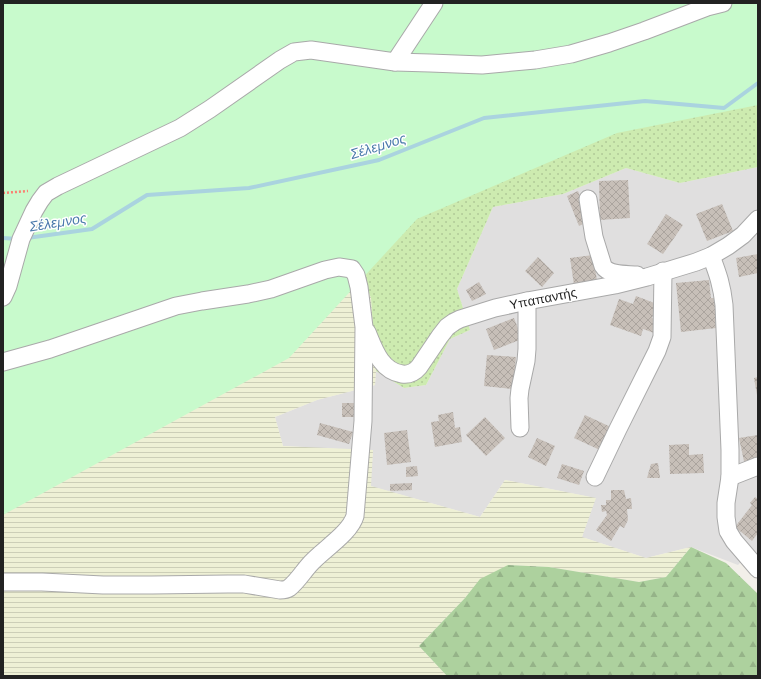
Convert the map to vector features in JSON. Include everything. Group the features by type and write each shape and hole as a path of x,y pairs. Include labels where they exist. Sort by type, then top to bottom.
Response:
{"street":[{"path":"395,62 434,3"},
{"path":"3,297 8,286 21,239 34,211 46,193 180,128 294,52 311,50 395,62 482,65 535,60 571,54 608,43 706,7 723,3"},
{"path":"588,199 594,237 604,269 614,273 647,277"},
{"name":"Υπαπαντής","path":"364,327 377,354 384,364 393,372 406,375 416,371 447,327 460,319 495,308 527,301 616,285 647,277 711,256 743,235 758,219"},
{"path":"711,256 720,281 724,305 730,450 730,477 726,503 728,531 734,541 758,569"},
{"path":"3,362 176,306 271,289 324,270 339,267 352,270 356,275 359,287 364,327 363,420 355,516 343,534 312,562 288,589 280,590 244,584 103,585 3,582"},
{"path":"595,477 657,351 662,337 663,271"},
{"path":"520,428 519,398 526,361 527,301"},
{"path":"730,477 758,466"}],"shaded area":[{"path":"758,167 758,557 751,551 738,565 691,547 646,558 582,537 595,498 505,480 480,517 370,486 373,451 283,446 275,417 317,400 375,385 376,371 404,388 426,385 450,339 470,330 457,289 493,207 563,194 626,168 680,183"}],"green space":[{"path":"3,3 758,3 758,105 617,133 417,219 289,358 3,515"},
{"path":"758,3 758,167 680,183 626,168 563,194 493,207 457,289 470,330 450,339 426,385 404,388 376,371 371,298 356,260 3,277"},
{"path":"356,260 371,298 376,371 375,385 317,400 275,417 283,446 373,450 371,486 480,517 505,480 596,498 582,537 646,558 691,547 666,577 639,582 549,567 509,565 481,579 419,646 447,676 3,676 3,355"},
{"path":"691,547 726,563 758,594 758,676 447,676 419,646 465,598 480,579 508,565 549,567 639,582 666,577"}],"building":[{"path":"628,180 630,218 600,220 599,181"},
{"path":"578,191 590,221 579,226 567,196"},
{"path":"722,204 733,231 707,241 696,214"},
{"path":"666,214 683,225 663,254 647,244"},
{"path":"758,254 758,273 739,277 736,258"},
{"path":"593,255 597,281 574,285 570,258"},
{"path":"538,257 554,273 542,287 525,271"},
{"path":"709,280 711,298 718,298 720,319 715,319 716,328 681,332 676,283"},
{"path":"479,282 486,294 472,301 466,290"},
{"path":"636,296 657,304 652,318 658,320 654,333 643,329 641,336 610,325 619,299 633,304"},
{"path":"514,318 522,339 494,350 486,329"},
{"path":"487,355 516,357 513,389 484,386"},
{"path":"758,377 758,395 757,395 754,378"},
{"path":"342,403 357,403 357,417 342,417"},
{"path":"453,412 455,428 460,427 462,442 435,447 431,422 439,421 438,415"},
{"path":"585,415 613,428 602,451 574,438"},
{"path":"485,417 505,438 486,456 466,435"},
{"path":"320,423 353,432 349,444 317,435"},
{"path":"407,430 411,462 387,465 384,433"},
{"path":"758,435 758,464 745,466 739,438"},
{"path":"537,438 555,446 546,466 528,457"},
{"path":"689,444 689,455 703,454 704,473 670,474 669,445"},
{"path":"658,463 660,478 647,478 651,464"},
{"path":"562,464 584,471 579,485 557,478"},
{"path":"417,466 418,476 406,477 406,467"},
{"path":"412,483 412,490 390,491 390,484"},
{"path":"611,490 624,490 626,499 631,498 632,509 627,509 628,520 624,528 620,526 611,541 596,530 607,515 606,511 602,512 601,505 606,505 606,500 611,500"},
{"path":"755,497 758,499 758,533 752,541 735,527 752,505 750,503"}],"waterway":[{"name":"Σέλεμνος","path":"27,238 92,229 147,195 249,188 379,160 484,118 645,101 724,108 758,83"},
{"name":"Σέλεμνος","path":"3,238 17,239"}]}
